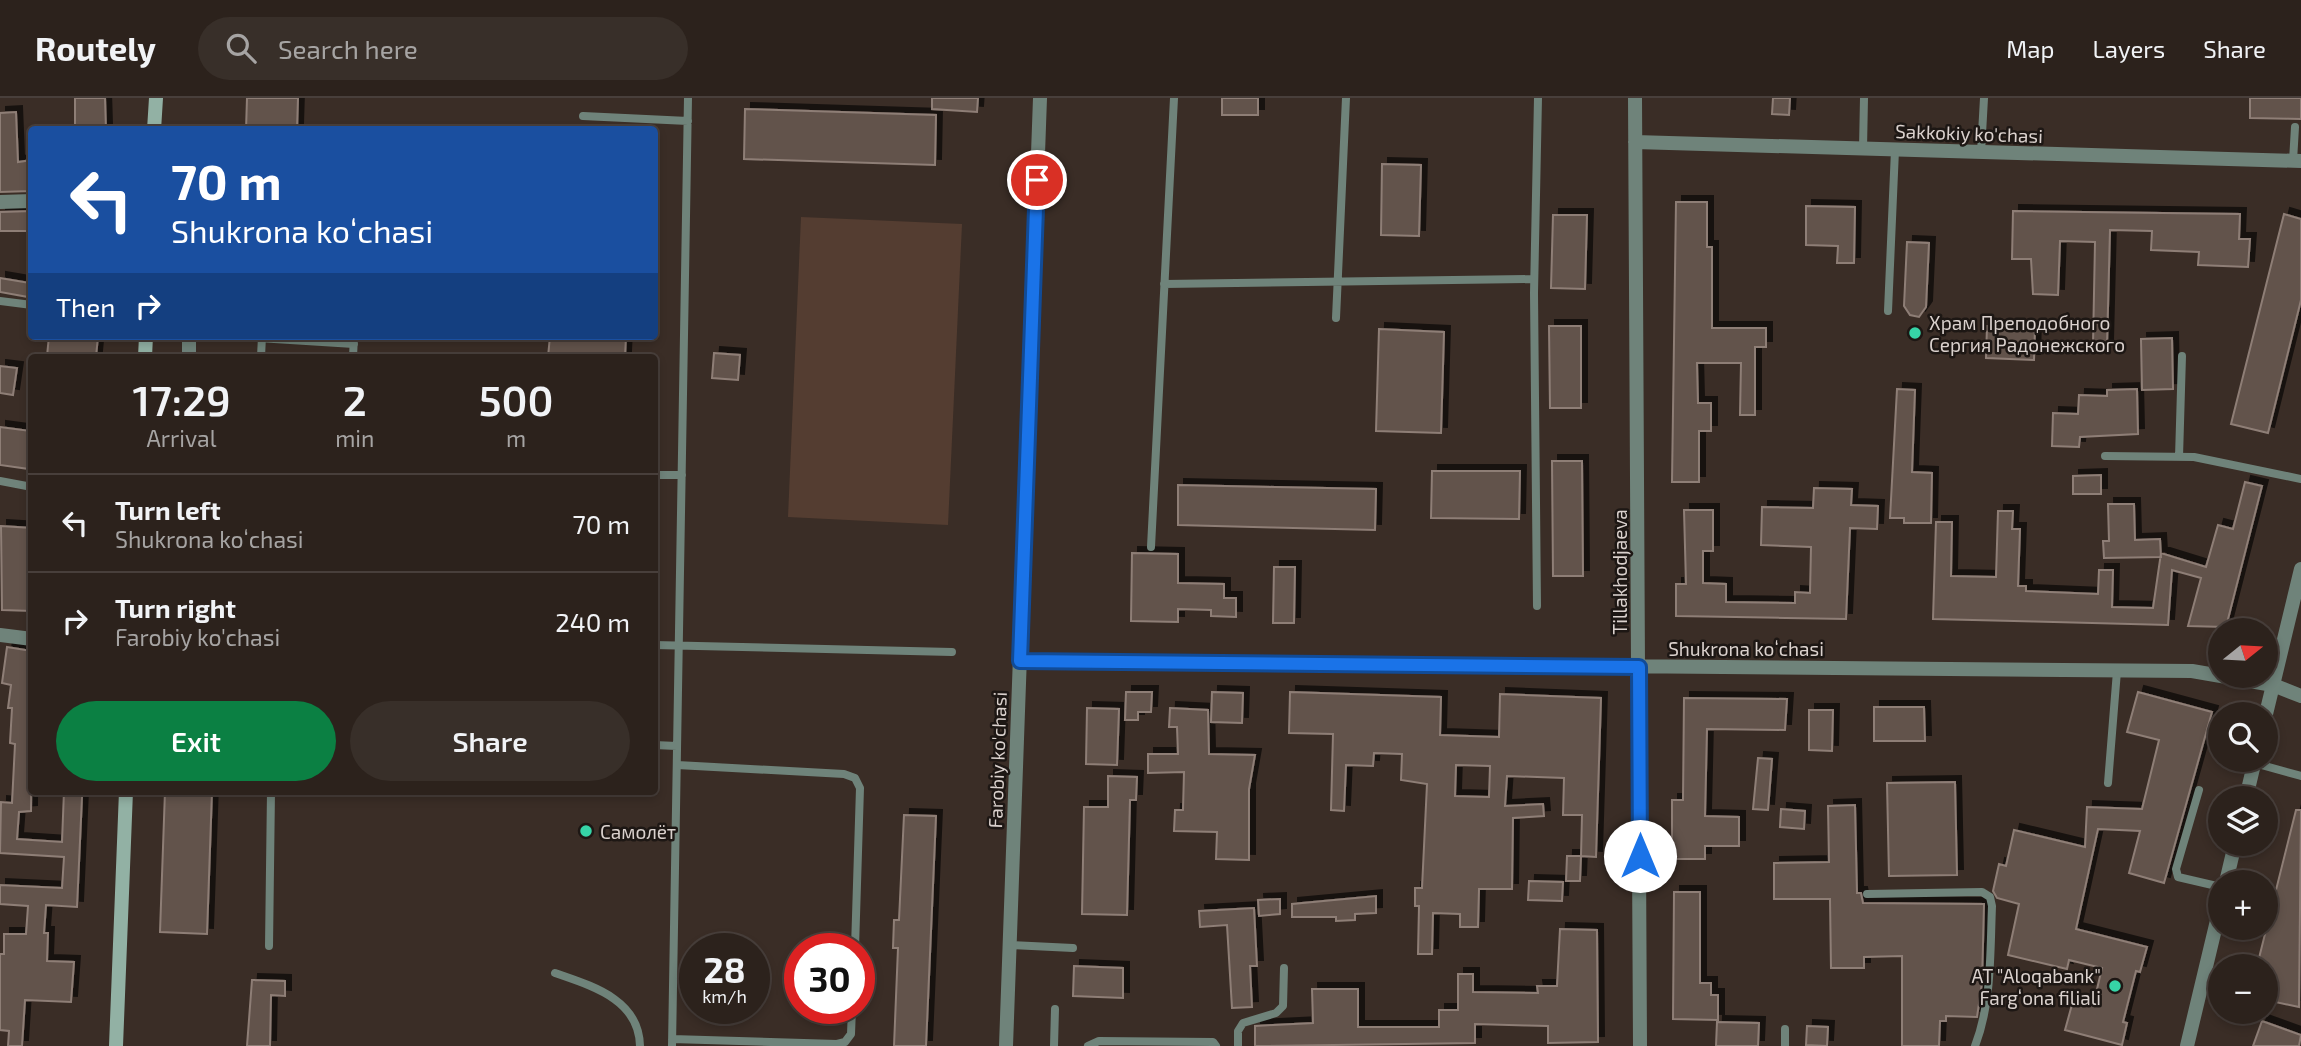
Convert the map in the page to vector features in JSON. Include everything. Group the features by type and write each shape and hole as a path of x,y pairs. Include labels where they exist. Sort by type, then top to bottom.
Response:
{"main road":[{"path":"154,126 156,98"},
{"path":"116,1046 126,795"}],"street":[{"name":"Farobiy ko'chasi","path":"1006,1046 1040,98"},
{"name":"Tillakhodjaeva","path":"1635,98 1640,1046"},
{"name":"Sakkokiy ko'chasi","path":"1635,142 2297,161"},
{"path":"0,202 28,201"},
{"path":"2278,664 2301,569"},
{"path":"0,635 28,638"},
{"name":"Shukrona koʻchasi","path":"1020,661 2192,671 2208,674"},
{"name":"Shukrona koʻchasi","path":"2278,687 2301,696"},
{"path":"2187,1046 2212,940"}],"lane":[{"path":"688,98 672,1042 837,1044 845,1042 851,1034 851,1024"},
{"path":"1151,547 1174,98"},
{"path":"1336,318 1346,98"},
{"path":"1537,606 1534,279 1538,98"},
{"path":"1863,149 1864,98"},
{"path":"1981,152 1984,98"},
{"path":"583,116 688,121"},
{"path":"2295,127 2297,161"},
{"path":"1888,311 1895,150"},
{"path":"1164,284 1534,279"},
{"path":"0,301 28,304"},
{"path":"2179,457 2182,356"},
{"path":"2105,456 2194,457 2301,479"},
{"path":"658,475 682,475"},
{"path":"0,481 28,486"},
{"path":"658,645 952,652"},
{"path":"2108,783 2117,671"},
{"path":"658,745 677,746"},
{"path":"677,765 844,774 855,778 860,788 855,933"},
{"path":"2278,768 2301,776"},
{"path":"2199,790 2176,869 2178,877 2208,884"},
{"path":"269,946 271,795"},
{"path":"1867,894 1982,892 1990,897 1992,906 1987,998 1984,1022 1975,1046"},
{"path":"1010,945 1073,948"},
{"path":"1238,1046 1238,1031 1243,1023 1276,1013 1283,1006 1284,968"},
{"path":"555,973 594,986 623,1004 636,1024 640,1046"},
{"path":"1054,1046 1055,1009"},
{"path":"1785,1029 1785,1046"},
{"path":"1088,1046 1099,1041 1213,1042 1216,1046"}],"shaded area":[{"path":"801,217 962,224 948,525 788,517"}],"building":[{"path":"75,98 105,98 106,126 75,126"},
{"path":"247,98 298,98 297,126 246,126"},
{"path":"932,98 978,98 977,112 932,109"},
{"path":"1222,98 1258,98 1258,115 1222,115"},
{"path":"1773,98 1790,98 1789,115 1772,114"},
{"path":"2250,98 2301,98 2301,119 2250,118"},
{"path":"745,109 936,115 935,165 744,159"},
{"path":"16,112 18,162 28,161 28,191 0,192 0,113"},
{"path":"1382,164 1421,165 1419,236 1381,235"},
{"path":"1676,202 1707,202 1707,247 1712,247 1712,328 1766,328 1766,347 1755,347 1755,415 1740,415 1741,363 1697,363 1698,403 1711,403 1711,431 1699,431 1699,482 1672,482"},
{"path":"1806,206 1855,207 1854,263 1837,263 1838,246 1806,245"},
{"path":"28,211 28,231 0,231 0,212"},
{"path":"2013,211 2240,214 2239,239 2250,239 2248,267 2198,265 2199,252 2151,250 2152,231 2110,230 2107,346 2093,345 2095,242 2060,241 2058,295 2033,294 2031,259 2012,259"},
{"path":"2284,214 2301,219 2301,300 2268,433 2231,424"},
{"path":"1553,215 1587,215 1585,289 1551,288"},
{"path":"1907,242 1929,243 1926,307 1919,317 1910,315 1904,306"},
{"path":"0,278 28,283 28,297 0,292"},
{"path":"1549,326 1581,326 1581,408 1550,408"},
{"path":"1987,326 2035,328 2034,360 1986,358"},
{"path":"1379,329 1444,332 1441,433 1376,431"},
{"path":"2172,338 2173,389 2142,390 2141,339"},
{"path":"49,340 98,340 96,354 47,354"},
{"path":"550,340 626,340 625,354 548,354"},
{"path":"714,353 740,355 738,380 712,378"},
{"path":"0,366 17,368 13,395 0,393"},
{"path":"1897,389 1915,390 1912,472 1932,473 1931,523 1904,523 1904,518 1890,518"},
{"path":"2137,389 2138,434 2080,437 2079,447 2052,446 2053,413 2078,414 2079,395 2107,396 2107,390"},
{"path":"0,427 28,431 28,469 0,465"},
{"path":"1552,461 1582,461 1583,576 1553,576"},
{"path":"1432,471 1520,471 1519,519 1431,518"},
{"path":"2101,475 2101,494 2073,494 2073,476"},
{"path":"2245,482 2262,486 2228,618 2208,618 2208,627 2188,626 2201,578 2172,570 2168,625 1933,619 1936,522 1952,522 1951,576 1996,577 1998,511 2013,511 2012,529 2020,529 2018,586 2026,586 2026,591 2098,594 2099,570 2113,570 2112,607 2153,608 2161,553 2206,567 2218,525 2233,529"},
{"path":"1178,485 1376,489 1375,530 1178,525"},
{"path":"1814,488 1852,489 1851,505 1878,506 1877,529 1850,528 1846,619 1676,616 1676,584 1686,584 1684,510 1713,510 1713,551 1703,551 1703,583 1726,584 1726,602 1795,603 1795,592 1810,593 1811,547 1761,545 1762,507 1813,508"},
{"path":"2108,504 2134,504 2135,540 2160,539 2161,557 2104,558 2103,541 2109,541"},
{"path":"1,526 28,528 28,611 2,610"},
{"path":"1132,553 1178,554 1178,583 1224,584 1224,598 1236,598 1236,617 1211,616 1211,610 1178,609 1178,622 1131,621"},
{"path":"1274,567 1295,567 1294,623 1273,623"},
{"path":"7,647 28,650 28,795 31,795 31,811 19,812 17,839 62,842 64,795 82,797 77,907 46,905 44,933 48,933 47,961 74,962 71,1002 25,1000 22,1046 8,1046 9,1031 0,1030 0,954 4,954 4,934 26,934 28,906 0,904 0,885 62,888 64,857 0,853 1,802 12,803 15,744 10,743 12,708 8,708 11,685 2,683"},
{"path":"1126,692 1152,692 1151,712 1138,712 1138,720 1125,720"},
{"path":"1212,692 1243,693 1242,723 1211,722"},
{"path":"1290,692 1441,697 1440,735 1499,737 1500,694 1601,698 1596,857 1581,856 1582,815 1563,815 1564,778 1507,776 1505,806 1543,804 1544,816 1513,818 1512,889 1479,889 1478,927 1460,927 1460,914 1433,913 1432,954 1418,954 1419,906 1415,906 1415,888 1422,888 1427,784 1401,780 1402,754 1374,753 1373,766 1346,765 1344,811 1331,810 1333,734 1289,733","holes":["1456,765 1490,766 1489,797 1455,796"]},
{"path":"2138,692 2208,711 2208,726 2164,883 2129,873 2140,831 2098,829 2076,929 2147,947 2140,972 2136,971 2123,1022 2127,1023 2122,1045 2065,1030 2073,1001 2093,1006 2102,968 2069,960 2067,969 2008,955 2019,904 1997,898 1993,891 1999,864 2006,866 2014,830 2085,847 2087,807 2142,809 2159,740 2127,732"},
{"path":"1684,698 1787,699 1785,730 1707,729 1705,816 1739,817 1739,846 1705,846 1705,859 1672,859 1672,800 1683,800"},
{"path":"1874,707 1924,707 1925,741 1874,741"},
{"path":"1087,708 1119,709 1117,765 1086,764"},
{"path":"1170,708 1208,710 1209,754 1255,755 1249,789 1249,860 1216,859 1217,832 1174,831 1175,810 1183,810 1184,772 1148,773 1148,754 1178,754 1177,727 1169,727"},
{"path":"1809,710 1833,710 1832,751 1809,750"},
{"path":"1758,758 1772,759 1768,810 1753,809"},
{"path":"1108,776 1137,777 1136,800 1130,800 1127,915 1082,914 1084,807 1108,807"},
{"path":"1955,782 1957,875 1889,876 1887,783"},
{"path":"165,795 212,795 207,934 160,932"},
{"path":"1855,805 1857,893 1861,893 1863,903 1984,904 1982,983 1977,1017 1946,1016 1946,1021 1940,1021 1939,1046 1902,1046 1902,956 1864,957 1864,968 1831,968 1830,899 1774,899 1774,863 1829,862 1828,806"},
{"path":"1781,809 1805,811 1804,829 1780,827"},
{"path":"2296,810 2301,810 2299,1007 2278,1003 2278,954 2260,954 2264,940 2278,940 2278,882"},
{"path":"904,815 936,816 926,1046 894,1046 898,948 893,948 894,920 899,920"},
{"path":"1567,856 1581,856 1580,881 1566,881"},
{"path":"1529,881 1563,882 1562,901 1528,900"},
{"path":"1674,892 1700,892 1700,983 1711,983 1711,995 1718,995 1718,1020 1673,1019"},
{"path":"1376,896 1376,913 1355,914 1355,920 1292,917 1292,904"},
{"path":"1280,899 1280,914 1259,916 1258,900"},
{"path":"1254,908 1257,966 1250,966 1252,1007 1232,1008 1227,925 1200,927 1199,911"},
{"path":"1560,929 1597,930 1598,1042 1548,1043 1548,1026 1475,1024 1475,1043 1255,1046 1255,1026 1313,1023 1312,989 1358,989 1358,1027 1439,1027 1439,1010 1458,1010 1458,974 1473,974 1473,992 1538,993 1537,986 1557,986"},
{"path":"1074,966 1123,968 1123,998 1073,996"},
{"path":"252,980 285,981 285,996 271,995 270,1046 247,1046"},
{"path":"1717,1022 1759,1023 1758,1046 1716,1046"},
{"path":"2261,1024 2270,1024 2301,1035 2299,1046 2253,1046"},
{"path":"1807,1026 1828,1027 1827,1046 1806,1045"}],"place":[{"name":"Храм Преподобного Сергия Радонежского","path":"1915,333"},
{"name":"Самолёт","path":"586,831"},
{"name":"AT \"Aloqabank\" Fargʻona filiali","path":"2115,986"}],"route":[{"path":"1037,180 1020,661 1639,667 1640,856"}]}
